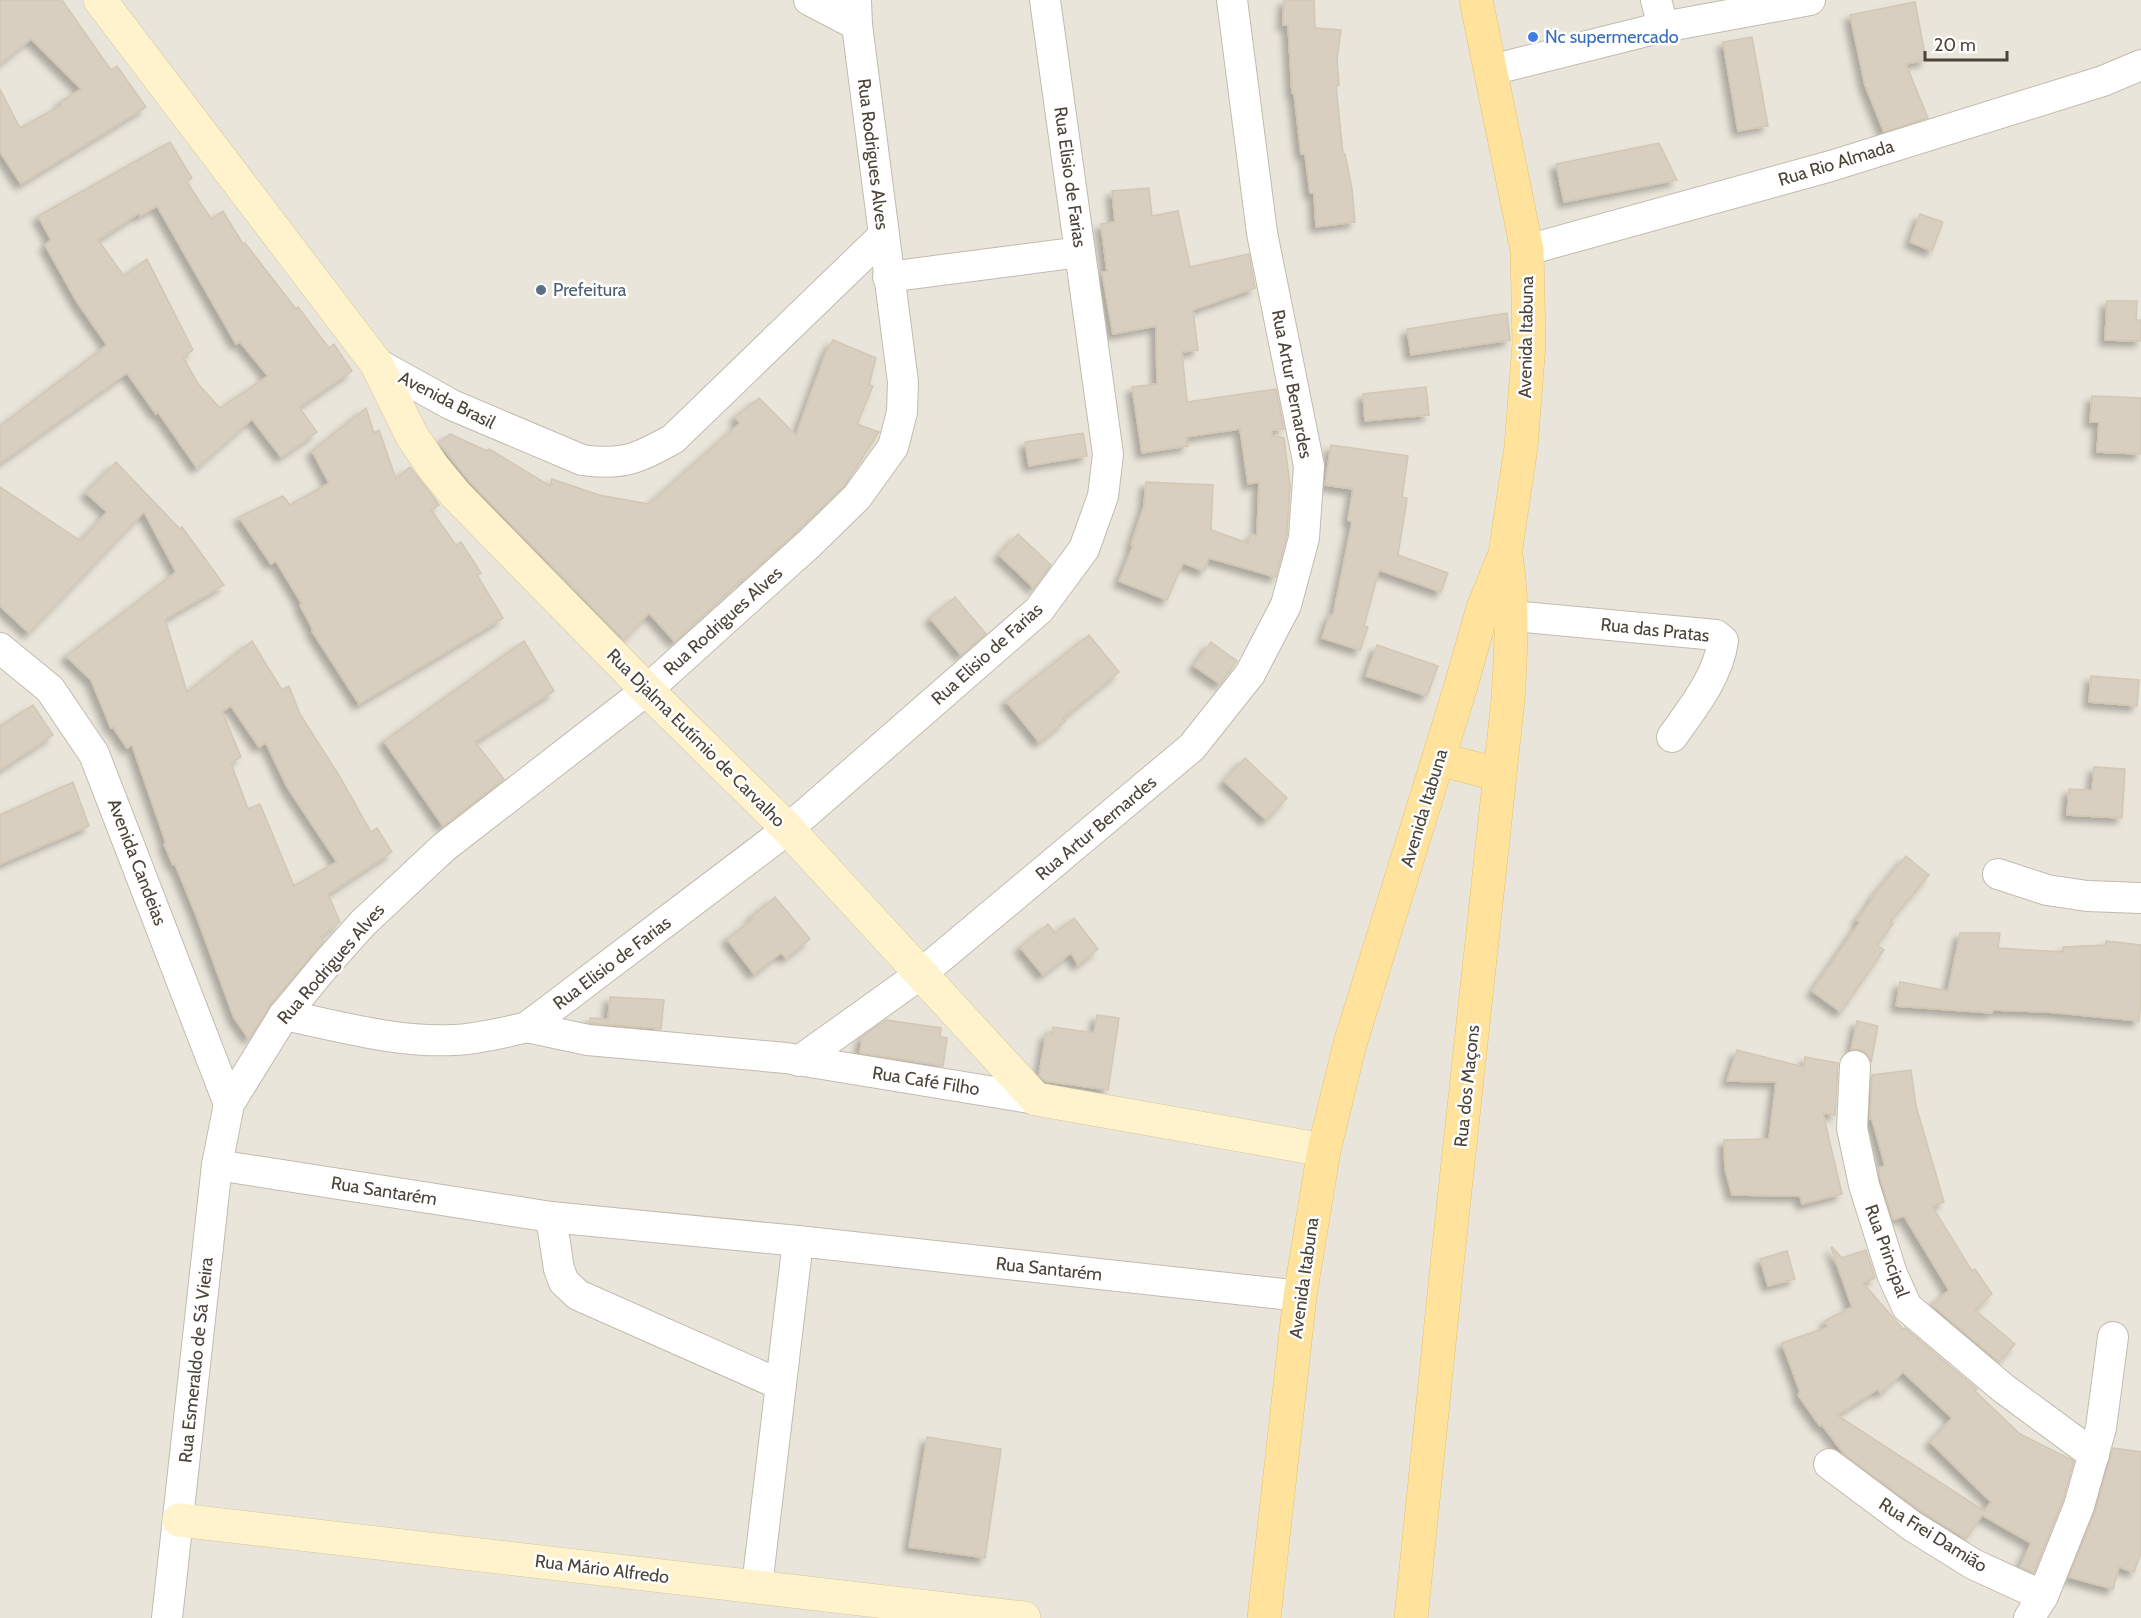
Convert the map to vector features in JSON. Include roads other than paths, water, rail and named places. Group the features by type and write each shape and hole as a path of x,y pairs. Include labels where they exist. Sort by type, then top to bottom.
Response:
{"main road":[{"name":"Avenida Itabuna","path":"1264,1618 1300,1296 1324,1149 1350,1044 1439,759 1483,608 1505,554 1521,447 1529,344 1527,250 1476,0"},
{"name":"Rua dos Maçons","path":"1411,1618 1508,700 1513,616 1511,586 1505,554"},
{"path":"1439,759 1500,775"}],"street":[{"name":"Avenida Brasil","path":"100,0 376,363 452,405 582,460 602,463 622,462 644,455 674,439 884,236"},
{"path":"809,0 857,13"},
{"name":"Rua Elisio de Farias","path":"527,1027 788,829 1039,610 1084,549 1103,496 1108,454 1045,0"},
{"name":"Rua Artur Bernardes","path":"799,1061 922,973 1192,747 1250,675 1286,605 1304,538 1309,466 1262,233 1232,0"},
{"path":"1491,70 1659,13 1810,0"},
{"name":"Rua Rodrigues Alves","path":"230,1104 284,1015 363,923 443,848 647,690 857,497 893,447 902,412 903,382 888,278 857,13"},
{"name":"Rua Rio Almada","path":"1527,250 1831,166 2103,81 2141,65"},
{"path":"888,278 1080,252"},
{"name":"Rua Djalma Eutímio de Carvalho","path":"376,363 412,436 456,495 647,690 788,829 1036,1099"},
{"name":"Rua das Pratas","path":"1513,616 1716,635 1723,641 1721,652 1704,691 1672,737"},
{"name":"Avenida Candeias","path":"0,648 15,658 51,690 94,754 230,1104"},
{"path":"1998,873 2047,890 2087,896 2141,898"},
{"path":"284,1015 361,1031 412,1038 453,1040 485,1037 527,1027"},
{"name":"Rua Café Filho","path":"527,1027 588,1040 799,1061 1324,1149"},
{"name":"Rua Principal","path":"1855,1066 1852,1128 1864,1185 1892,1274 1907,1306 2003,1388 2094,1455"},
{"name":"Rua Esmeraldo de Sá Vieira","path":"167,1618 217,1165 230,1104"},
{"name":"Rua Santarém","path":"217,1165 550,1217 798,1241 1300,1296"},
{"path":"550,1217 559,1269 564,1282 578,1295 781,1385"},
{"path":"758,1586 798,1241"},
{"path":"2036,1607 2079,1506 2094,1455 2101,1428 2113,1337"},
{"name":"Rua Frei Damião","path":"1829,1464 1922,1533 2036,1607"},
{"name":"Rua Mário Alfredo","path":"179,1520 1024,1618"}],"place":[{"name":"Nc supermercado","path":"1533,37"},
{"name":"Prefeitura","path":"541,290"}]}
